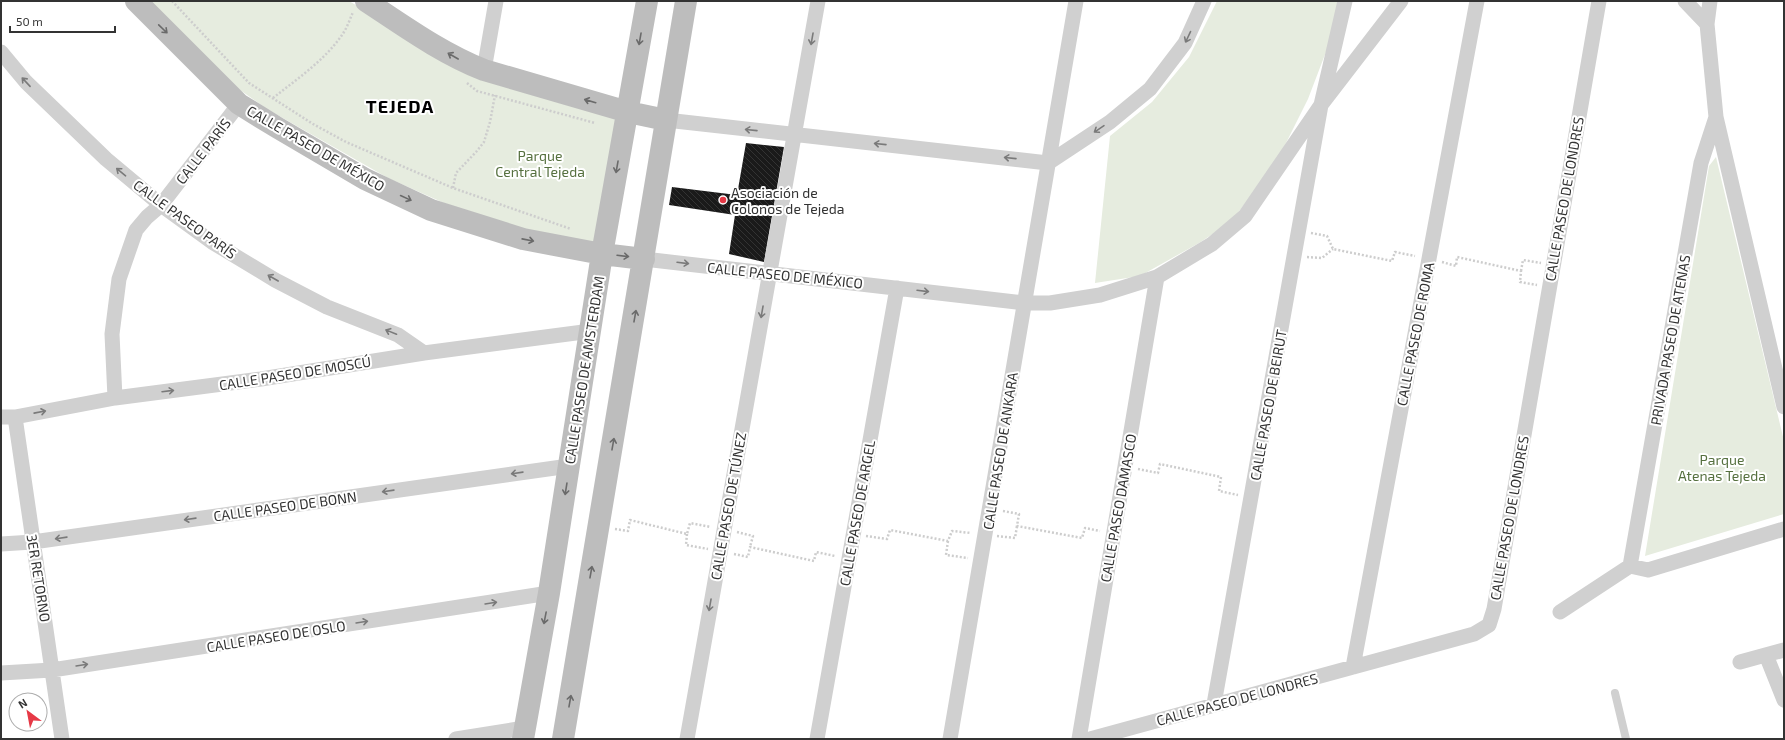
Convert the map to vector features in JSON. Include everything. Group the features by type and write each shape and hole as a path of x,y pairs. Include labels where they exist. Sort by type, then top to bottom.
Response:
{"main road":[{"name":"CALLE PASEO DE MÉXICO","path":"136,1 240,104 364,179 431,210 523,239 602,254 644,259"},
{"name":"CALLE PASEO DE AMSTERDAM","path":"523,734 550,594 602,254 647,1"},
{"path":"563,739 686,1"},
{"path":"361,3 462,61 484,70 628,112 666,120"}],"street":[{"path":"484,70 496,1"},
{"name":"CALLE PASEO DE TÚNEZ","path":"687,739 769,274 796,134 818,1"},
{"path":"666,120 1048,162 1110,122 1150,89 1185,43 1204,1"},
{"name":"CALLE PASEO DE MÉXICO","path":"644,259 1025,303 1050,303 1100,295 1157,277 1212,244 1245,216 1321,105 1344,1"},
{"path":"1321,105 1401,1"},
{"name":"CALLE PASEO DE ROMA","path":"1353,667 1477,1"},
{"name":"CALLE PASEO DE LONDRES","path":"1090,739 1474,634 1489,625 1495,601 1599,1"},
{"path":"1685,1 1707,24"},
{"name":"PRIVADA PASEO DE ATENAS","path":"1710,1 1707,24 1716,116 1784,407"},
{"name":"CALLE PASEO DE ANKARA","path":"950,739 1025,303 1072,2"},
{"name":"CALLE PASEO PARÍS","path":"1,52 26,82 83,137 106,159 161,206 212,242 275,280 327,306 398,335 424,353"},
{"name":"CALLE PARÍS","path":"115,398 112,334 119,279 136,230 147,216 161,206 240,104"},
{"name":"CALLE PASEO DE BEIRUT","path":"1214,704 1321,105"},
{"name":"PRIVADA PASEO DE ATENAS","path":"1630,566 1701,163 1716,116"},
{"path":"1704,154 1725,154"},
{"name":"CALLE PASEO DAMASCO","path":"1079,739 1157,277"},
{"name":"CALLE PASEO DE ARGEL","path":"817,739 897,288"},
{"name":"CALLE PASEO DE MOSCÚ","path":"8,417 115,398 261,379 424,353 590,331"},
{"name":"3ER RETORNO","path":"8,417 33,542 62,739"},
{"name":"CALLE PASEO DE BONN","path":"1,544 33,542 569,466"},
{"path":"1560,612 1630,566 1648,570 1784,529"},
{"name":"CALLE PASEO DE OSLO","path":"1,673 52,670 550,594"},
{"path":"1740,662 1784,650"},
{"path":"1766,655 1784,700"},
{"path":"456,739 523,734"}],"lane":[{"path":"1615,693 1626,739"}],"path":[{"path":"172,1 249,83 313,124 346,142 453,188 575,230"},
{"path":"273,98 325,56 343,34 361,3"},
{"path":"464,82 477,91 600,124"},
{"path":"453,188 456,173 484,142 490,122 495,95"},
{"path":"1299,230 1327,236 1333,250"},
{"path":"1294,256 1322,258 1333,250 1392,261 1395,252 1456,266 1457,257 1521,271"},
{"path":"1549,287 1520,282 1523,260 1553,266"},
{"path":"1125,467 1158,473 1160,464 1221,477 1220,491 1251,497"},
{"path":"980,560 946,555 948,541 952,531 1015,538 1019,514 990,508"},
{"path":"599,526 628,531 630,520 688,534"},
{"path":"690,523 753,536 748,557 686,545 688,534 690,523"},
{"path":"1017,526 1082,538 1085,528 1114,534"},
{"path":"854,534 887,540 890,530 948,541"},
{"path":"750,547 814,561 816,552 849,559"}],"green space":[{"name":"Parque Central Tejeda","path":"142,1 349,1 476,76 619,113 596,247 556,239 444,203 388,178 267,109 216,73"},
{"path":"1217,1 1340,1 1329,44 1308,99 1277,161 1231,222 1199,243 1140,276 1095,283 1110,136 1152,102 1189,57"},
{"name":"Parque Atenas Tejeda","path":"1716,157 1784,441 1784,514 1645,556 1709,166"}],"building":[{"name":"Asociación de Colonos de Tejeda","path":"746,143 784,147 764,262 729,254 735,215 669,205 672,187 737,195"}],"place":[{"name":"Asociación de Colonos de Tejeda","path":"723,200"}],"district":[{"name":"TEJEDA","path":"400,106"}]}
